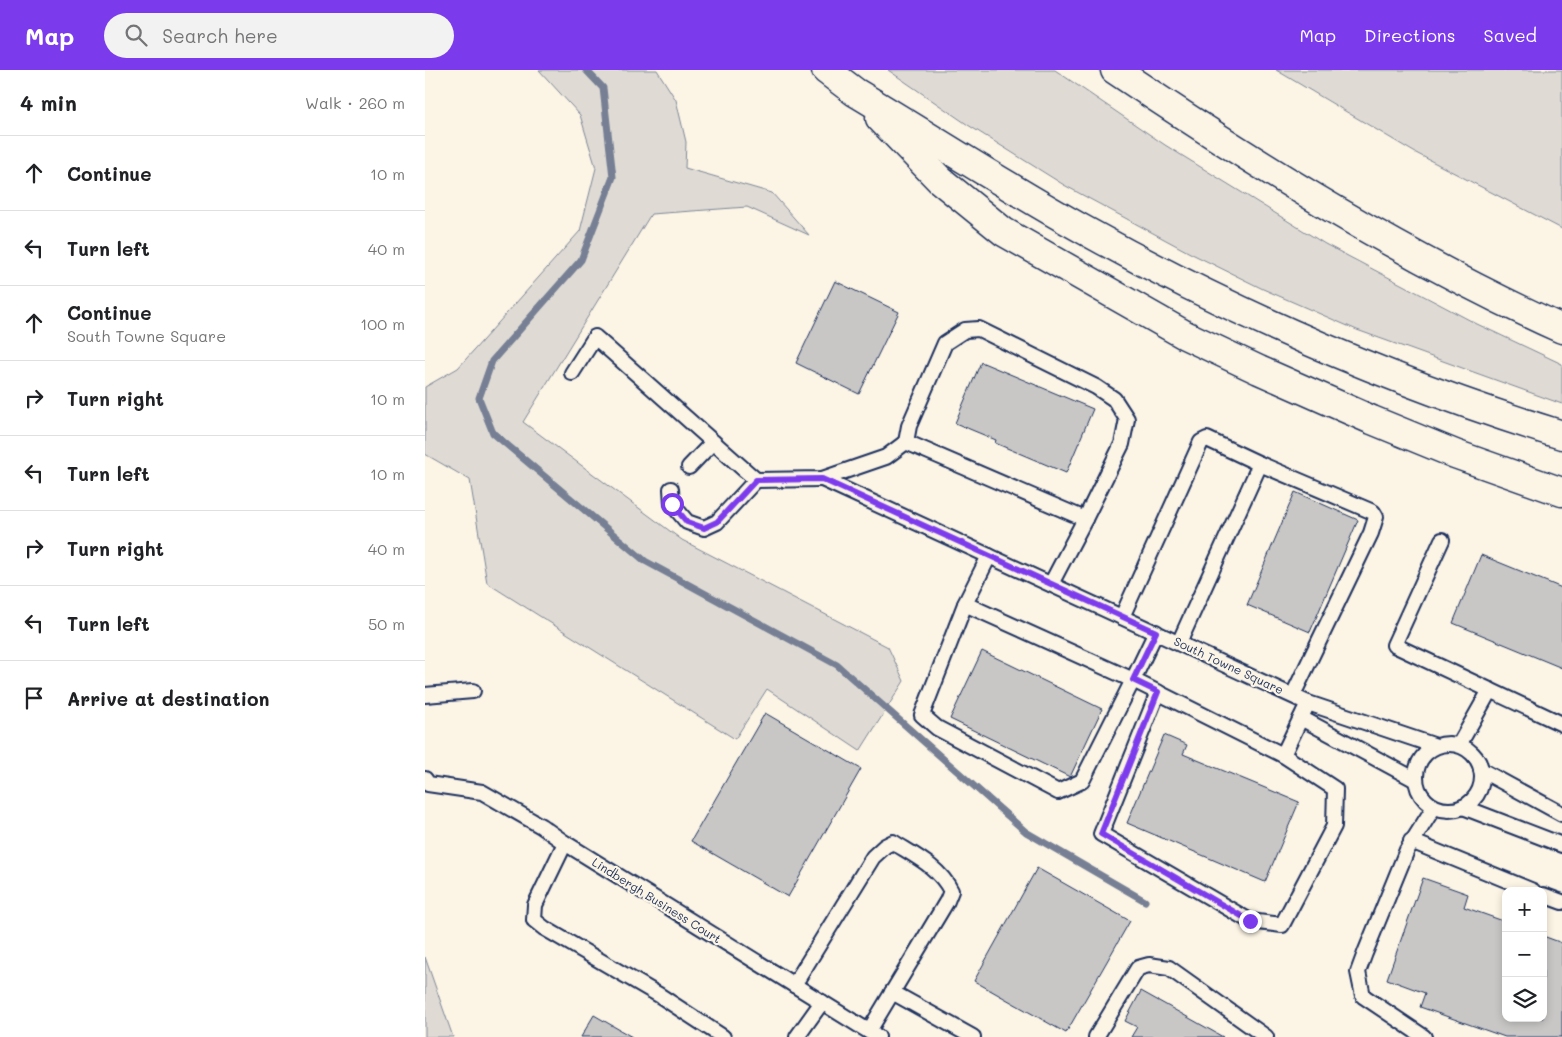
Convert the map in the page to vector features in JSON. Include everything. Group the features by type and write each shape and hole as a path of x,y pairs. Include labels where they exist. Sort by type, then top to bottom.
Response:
{"highway":[{"path":"826,70 855,92 1085,231 1199,290 1333,351 1440,394 1562,434"},
{"path":"1115,70 1198,126 1308,195 1422,259 1562,329"},
{"path":"855,92 941,180 1004,232 1091,282 1185,335 1259,370 1455,454 1562,492"},
{"path":"1532,315 1562,323"}],"lane":[{"path":"572,373 595,337 756,480 822,479 886,457 906,442 909,426 945,343 965,330 979,328 1096,387 1114,399 1127,419 1122,444 1051,584"},
{"path":"1123,616 1201,442 1207,439 1373,512 1375,517 1371,533 1293,695"},
{"path":"689,467 713,442"},
{"path":"906,442 1085,519"},
{"path":"1179,643 1261,464"},
{"name":"South Towne Square","path":"822,479 1123,616 1308,703 1436,746 1447,744 1459,745"},
{"path":"671,490 672,504 687,522 704,528 717,522 756,480"},
{"path":"1442,540 1394,645 1562,724"},
{"path":"989,556 965,604 922,715 937,728 1059,792 1082,781 1156,632"},
{"path":"965,604 1158,692 1283,755 1335,789 1335,826 1282,925 1250,921 1101,834 1158,692"},
{"path":"1436,746 1426,753 1419,762 1415,773 1418,790 1424,800 1433,807 1456,810 1472,800 1479,790 1482,779 1477,759 1469,750 1459,745 1490,690"},
{"path":"425,695 473,691"},
{"path":"1283,755 1308,703"},
{"path":"1301,718 1416,780"},
{"path":"1481,770 1562,814"},
{"name":"Lindbergh Business Court","path":"427,782 482,792 541,826 565,843 873,1034"},
{"path":"1424,1037 1363,996 1359,972 1411,841 1433,807"},
{"path":"1463,807 1562,845"},
{"path":"1411,841 1523,887"},
{"path":"794,985 873,857 885,846 893,842 936,869 946,879 951,890 947,901 892,992 873,1034"},
{"path":"565,843 535,905 534,920 544,928 659,995 723,1037"},
{"path":"1547,896 1562,902"},
{"path":"1096,1037 1138,968 1149,965 1169,968 1266,1037"},
{"path":"892,992 973,1037"},
{"path":"797,1037 822,1002"}],"shaded area":[{"path":"539,70 657,70 676,100 686,142 685,168 772,193 809,235 747,207 651,214 523,422 682,540 888,647 904,681 860,751 767,689 735,739 487,583 470,480 425,454 425,387 458,368 580,231 596,168 580,115"},
{"path":"888,70 1055,70 1165,145 1325,244 1477,324 1562,364 1562,404 1357,330 1263,289 1190,253 1064,185 968,125"},
{"path":"1276,70 1562,70 1562,229 1414,152"},
{"path":"425,957 453,1037 425,1037"}],"building":[{"path":"835,281 899,312 859,394 796,363"},
{"path":"981,362 1093,409 1066,473 995,443 996,440 955,423"},
{"path":"1295,492 1358,520 1310,632 1247,605"},
{"path":"1481,555 1562,588 1562,668 1453,623"},
{"path":"982,651 1102,709 1070,777 950,719"},
{"path":"765,713 861,769 788,897 691,841"},
{"path":"1164,735 1187,745 1183,754 1299,802 1265,882 1127,823"},
{"path":"1037,868 1130,921 1066,1033 974,981"},
{"path":"1423,878 1468,894 1464,907 1502,921 1502,1022 1547,1022 1547,937 1562,943 1562,1037 1505,1037 1420,1007 1425,993 1387,979"},
{"path":"1141,991 1223,1037 1131,1037 1137,1027 1125,1021"},
{"path":"594,1015 632,1037 581,1037"}],"waterway":[{"path":"586,70 603,88 613,177 581,260 492,361 479,398 493,433 645,561 837,665 1026,832 1145,901"}],"route":[{"path":"672,504 687,522 704,528 717,522 756,480 822,479 1156,632 1133,680 1158,692 1101,834 1250,921"}]}
